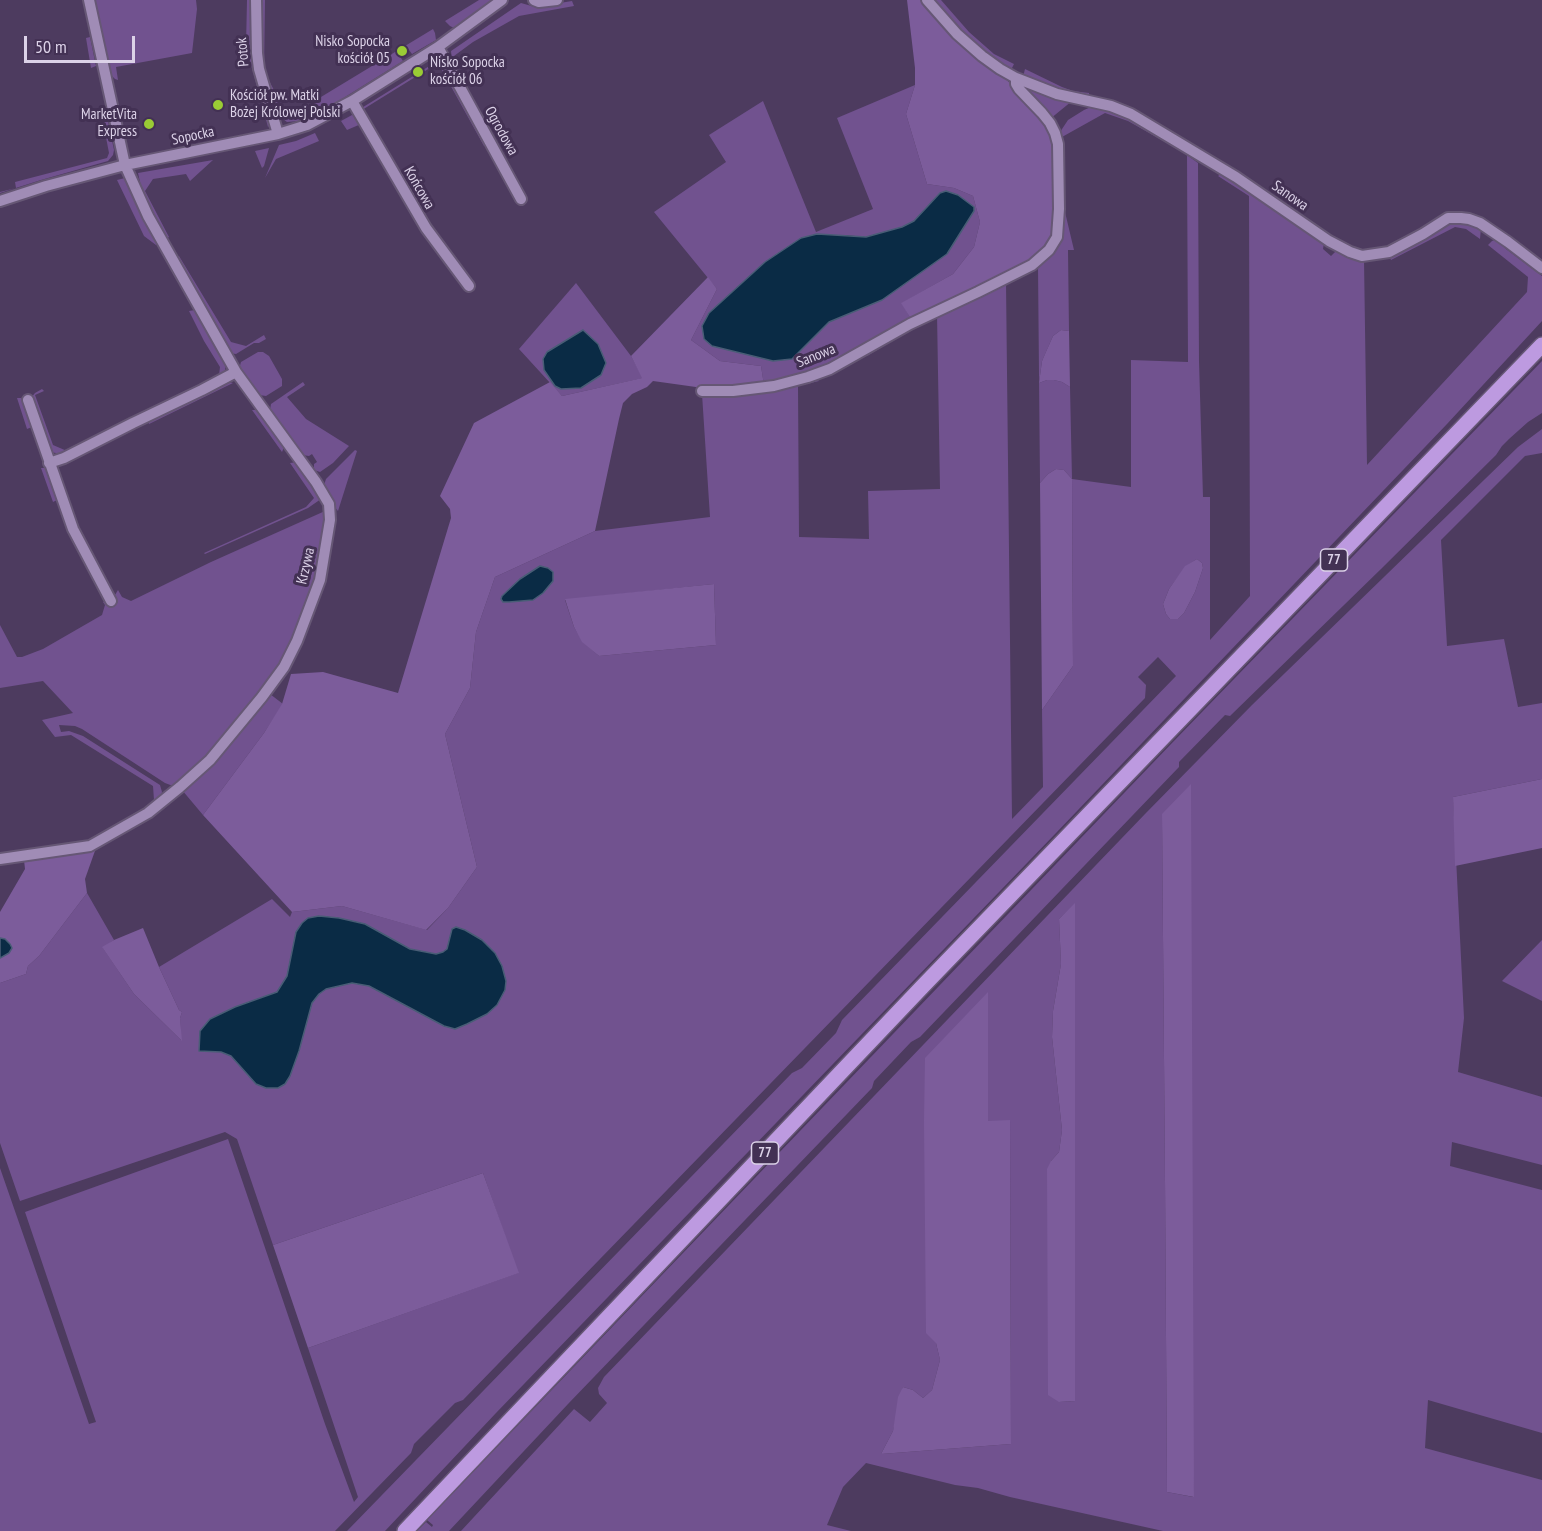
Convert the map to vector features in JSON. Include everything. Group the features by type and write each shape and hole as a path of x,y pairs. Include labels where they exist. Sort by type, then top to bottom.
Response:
{"main road":[{"name":"77","path":"405,1531 947,961 1542,345"}],"street":[{"name":"Krzywa","path":"0,859 90,846 148,813 210,760 284,667 297,641 320,580 330,520 329,504 236,372 148,216 125,165 89,0"},
{"name":"Potok","path":"256,0 259,69 278,134"},
{"name":"Sopocka","path":"0,201 125,165 278,134 306,125 352,101 438,47 502,0"},
{"path":"534,0 539,2 557,0"},
{"name":"Sanowa","path":"927,0 957,34 982,56 1016,78 1057,94 1111,106 1131,114 1236,177 1329,241 1350,252 1362,256 1389,252 1448,218 1461,218 1480,224 1542,268"},
{"name":"Ogrodowa","path":"438,47 521,199"},
{"name":"Sanowa","path":"702,391 733,391 774,386 830,369 910,324 1032,265 1049,250 1057,237 1058,144 1050,123 1019,89 1016,78"},
{"name":"Końcowa","path":"352,101 426,228 469,286"},
{"path":"49,463 64,458 236,372"},
{"path":"28,400 73,529 111,602"}],"shaded area":[{"path":"95,0 196,0 192,53 116,67 118,80 115,79 111,75"},
{"path":"247,0 251,0 251,57 270,125 268,127 246,46"},
{"path":"261,0 265,0 264,69 260,31"},
{"path":"479,0 493,0 454,28 445,21"},
{"path":"907,0 921,0 943,27 1007,80 1049,129 1053,143 1054,230 1048,244 1033,259 911,319 901,303 953,274 974,247 980,222 973,196 954,188 927,184 906,114 915,85"},
{"path":"933,0 941,0 969,32 994,54 1014,64 1012,68 1009,70 981,52 955,27"},
{"path":"572,1 574,6 519,16 473,42 454,56 456,68 478,112 452,62 451,51 521,3 535,7"},
{"path":"433,29 435,33 436,40 412,54 406,46 397,52 403,61 337,102 298,121 287,122 278,113 265,72 288,117"},
{"path":"90,37 96,66 91,68 86,38"},
{"path":"439,60 486,144 484,146 438,63 362,110 360,109"},
{"path":"1025,69 1062,87 1089,94 1086,97 1071,94 1023,77"},
{"path":"915,85 906,114 927,184 954,188 973,196 980,222 974,247 953,274 902,303 911,319 832,364 764,385 761,366 720,361 691,340 717,289 654,212 726,162 709,135 763,101 816,232 873,209 837,118","holes":["940,193 882,300 829,322 792,359 709,313 765,262 801,238 845,235 866,237 902,227 914,221"]},
{"path":"1022,86 1072,101 1050,119"},
{"path":"1091,107 1123,115 1176,144 1174,147 1128,121 1105,113 1062,137 1063,159 1060,133 1062,129 1068,120"},
{"path":"352,115 361,124 347,130 341,121"},
{"path":"108,121 114,150 108,161 16,188 15,182 107,158 109,153 103,122"},
{"path":"315,133 319,141 276,159 265,178 279,145"},
{"path":"269,148 264,166 262,168 255,151"},
{"path":"1187,155 1198,163 1199,361 1203,497 1210,497 1210,640 1250,596 1249,196 1218,176 1222,173 1324,243 1323,249 1331,256 1337,250 1352,258 1364,259 1367,465 1527,292 1528,277 1488,245 1497,239 1506,249 1542,276 1542,321 1447,424 1056,833 385,1531 347,1531 792,1073 802,1068 836,1033 842,1020 1176,676 1158,657 1138,677 1146,685 1145,698 463,1400 455,1403 414,1444 411,1453 335,1531 0,1531 0,1168 89,1424 96,1422 25,1212 228,1139 325,1424 354,1502 358,1497 308,1348 518,1273 483,1173 273,1245 237,1139 225,1132 20,1201 0,1143 0,983 26,974 28,966 39,956 87,893 114,940 103,948 134,994 181,1040 182,1012 159,967 272,899 290,917 292,912 342,906 427,930 448,908 477,867 445,734 470,688 476,632 495,577 595,531 710,517 702,394 751,395 816,378 819,381 798,386 799,537 869,539 868,491 940,489 937,314 1006,282 1012,819 1043,787 1042,710 1073,666 1072,479 1131,487 1131,360 1188,362","holes":["1197,559 1202,563 1203,568 1195,592 1184,613 1178,619 1170,619 1163,604 1169,589 1186,566","540,566 548,568 553,573 552,582 533,600 503,601 502,596 520,579","714,584 716,645 599,656 583,642 574,627 565,600","319,916 339,918 365,924 410,949 436,954 447,949 452,929 457,927 482,940 495,953 502,966 506,981 505,990 497,1005 487,1014 455,1029 444,1026 369,986 352,983 326,989 312,1003 290,1076 285,1084 266,1088 256,1084 231,1056 221,1052 199,1051 200,1031 210,1019 277,992 287,976 296,932 309,918"]},
{"path":"213,160 190,181 186,174 153,179 145,191 169,237 166,239 142,191 138,173"},
{"path":"1063,171 1065,212 1074,250 1068,250 1069,331 1061,330 1053,336 1042,361 1039,382 1038,267 1057,244 1060,235"},
{"path":"125,178 157,240 156,245 144,236 117,180"},
{"path":"1464,221 1481,228 1480,239 1466,229 1455,227 1391,260 1389,256 1446,226"},
{"path":"179,256 231,342 246,346 264,335 266,339 236,354 229,353 176,257"},
{"path":"708,277 717,289 691,340 720,361 761,366 764,385 703,388 653,381 647,387 632,394 623,403 595,531 495,577 476,632 470,688 445,734 477,867 448,908 426,930 342,906 292,912 203,815 264,733 282,704 291,674 323,672 398,693 451,518 450,509 440,496 474,423 550,382 562,396 642,378 631,356"},
{"path":"576,283 631,356 643,378 562,396 519,349"},
{"path":"195,310 226,364 225,370 221,377 160,405 158,404 219,375 220,367 189,311"},
{"path":"937,314 867,356 866,352"},
{"path":"1061,330 1069,331 1070,387 1054,380 1039,383 1042,361 1053,336"},
{"path":"258,352 269,356 282,379 282,386 266,396 259,395 239,369 241,362"},
{"path":"1542,361 1542,413 1509,439 1496,455 1381,569 1230,716 1225,715 1179,762 1179,767 920,1037 911,1042 874,1081 872,1088 449,1531 417,1531 426,1522 432,1527 433,1525 427,1520 1172,743"},
{"path":"1054,380 1070,387 1072,479 1064,470 1056,469 1040,483 1039,383"},
{"path":"229,382 233,383 149,424 148,421"},
{"path":"303,382 305,385 287,397 306,419 349,446 333,463 320,472 314,470 314,464 317,462 312,454 302,455 270,410 271,404"},
{"path":"42,389 44,391 35,395 53,445 67,451 127,419 127,422 62,454 50,452 30,399"},
{"path":"17,398 21,398 32,427 27,429"},
{"path":"252,410 259,410 285,445 282,452"},
{"path":"1542,429 1542,453 1525,456 1441,540 1447,646 1504,639 1518,707 1542,703 1542,779 1453,797 1464,1018 1458,1072 1542,1097 1542,1165 1452,1142 1450,1166 1542,1190 1542,1433 1428,1400 1425,1448 1542,1480 1542,1531 1163,1531 866,1463 843,1487 827,1525 851,1531 461,1531 574,1409 590,1422 607,1403 599,1394 598,1388 604,1377 1252,705 1518,447","holes":["1162,814 1194,1496 1167,1492","1075,904 1075,1401 1059,1402 1051,1161 1059,1152 1062,1130 1052,1037 1053,1011 1061,964 1059,919","988,993 988,1121 1010,1121 1011,1444 881,1454 893,1431 903,1387 913,1390 923,1398 932,1390 940,1360 936,1343"]},
{"path":"355,450 357,451 338,511 324,485 326,479"},
{"path":"297,462 321,499 308,508 204,553 306,507 314,498 290,463"},
{"path":"41,468 46,468 57,500 53,502"},
{"path":"1056,469 1064,470 1072,479 1073,666 1042,710 1040,483"},
{"path":"325,511 323,549 309,602 281,667 221,742 178,787 165,783 82,729 59,725 61,732 69,731 83,736 160,785 162,792 160,799 151,807 95,840 0,855 94,840 151,805 154,800 153,786 71,735 55,737 42,720 73,713 43,681 0,688 0,625 17,657 22,657 43,649 102,615 105,605 103,602 108,601 112,606 118,602 115,595 118,590 122,597 131,601"},
{"path":"1197,559 1202,563 1203,568 1195,592 1184,613 1178,619 1170,619 1163,604 1169,589 1185,566"},
{"path":"714,584 716,645 599,656 582,642 574,627 565,599"},
{"path":"270,694 283,704 203,815 182,790"},
{"path":"1542,779 1542,848 1455,866 1453,797"},
{"path":"1191,784 1194,1497 1167,1492 1162,814"},
{"path":"96,848 85,879 87,893 39,956 28,966 26,974 0,983 0,912 25,869 24,860"},
{"path":"1075,903 1075,1401 1059,1402 1048,1395 1047,1169 1059,1152 1062,1130 1052,1037 1053,1011 1061,964 1059,919"},
{"path":"143,928 159,967 182,1012 180,1018 182,1041 134,994 102,947"},
{"path":"1542,940 1542,1001 1502,981"},
{"path":"988,992 988,1121 1010,1120 1011,1444 881,1454 893,1431 898,1397 903,1387 913,1390 923,1398 932,1390 940,1360 936,1343 926,1333 925,1058"},
{"path":"483,1173 519,1273 308,1348 273,1245"}],"water":[{"path":"946,191 958,195 974,207 974,211 947,254 882,300 829,322 792,359 773,361 712,346 704,339 702,326 709,313 765,262 801,238 817,234 866,237 902,227 914,221 940,193"},
{"path":"583,330 598,344 606,363 601,375 581,388 561,389 555,386 544,370 543,359 547,352"},
{"path":"540,566 553,572 553,581 543,593 533,600 503,602 502,596 520,579"},
{"path":"319,916 365,924 410,949 436,954 447,949 452,929 456,927 465,930 482,940 495,953 502,966 506,981 505,990 497,1005 487,1014 455,1029 444,1026 369,986 352,983 326,989 312,1003 290,1076 285,1084 278,1088 266,1088 256,1084 231,1056 221,1052 199,1051 200,1031 210,1019 277,992 287,976 296,932 308,918"},
{"path":"0,938 5,939 12,948 9,953 0,958"}],"place":[{"name":"Nisko Sopocka kościół 05","path":"402,51"},
{"name":"Nisko Sopocka kościół 06","path":"418,72"},
{"name":"Kościół pw. Matki Bożej Królowej Polski","path":"218,105"},
{"name":"MarketVita Express","path":"149,124"}]}
